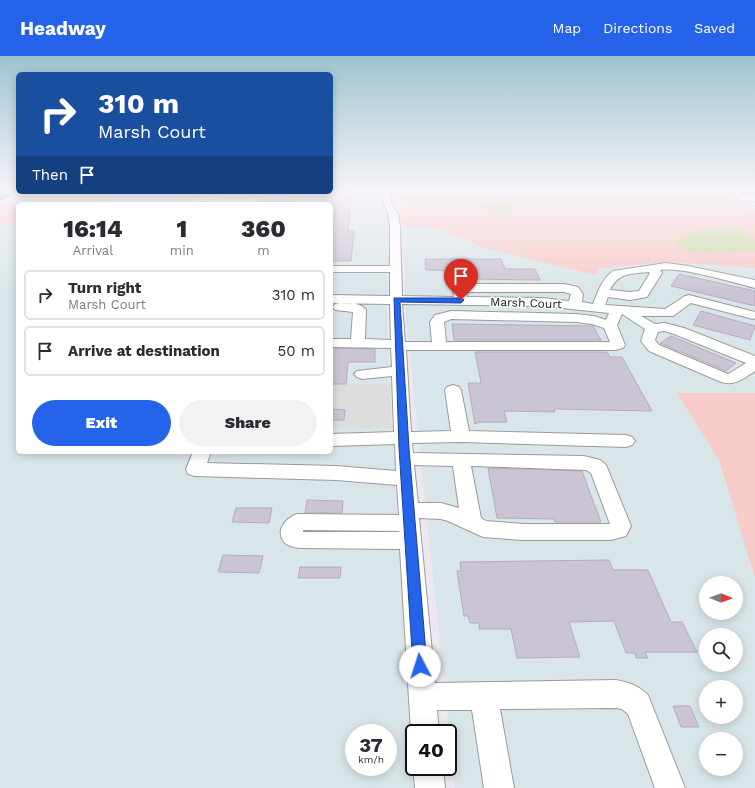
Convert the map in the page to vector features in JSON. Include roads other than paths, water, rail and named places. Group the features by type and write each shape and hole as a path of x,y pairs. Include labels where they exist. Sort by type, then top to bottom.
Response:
{"street":[{"path":"395,224 396,300 403,437 424,724"},
{"path":"597,308 612,277 617,274 666,266 688,269 751,283 753,271"},
{"path":"603,293 630,296 643,294 656,273 653,268"},
{"path":"333,269 396,269"},
{"path":"461,300 459,289 461,288 564,288 574,290 577,294 575,305"},
{"name":"Marsh Court","path":"333,299 527,301 621,311 668,313 689,298 753,315"},
{"path":"527,301 532,317"},
{"path":"333,307 353,307 360,310 358,343"},
{"path":"610,325 621,311 653,328 665,327 679,331 751,360 755,364 733,379 726,379 654,348 648,341 649,335 653,328"},
{"path":"333,343 440,346 616,346 618,345 618,342 610,325 594,320 576,318 451,315 440,318 437,322 440,346"},
{"path":"362,374 400,371"},
{"path":"453,390 461,436"},
{"path":"333,440 461,436 626,441"},
{"path":"201,454 195,469 336,473 406,479"},
{"path":"405,459 584,462 599,470 621,526 619,530 611,532 523,532 483,529 455,515 441,511 409,525"},
{"path":"461,460 471,523"},
{"path":"422,697 616,694 629,696 638,705 670,788"},
{"path":"484,696 499,788"},
{"path":"429,776 430,788"}]}
